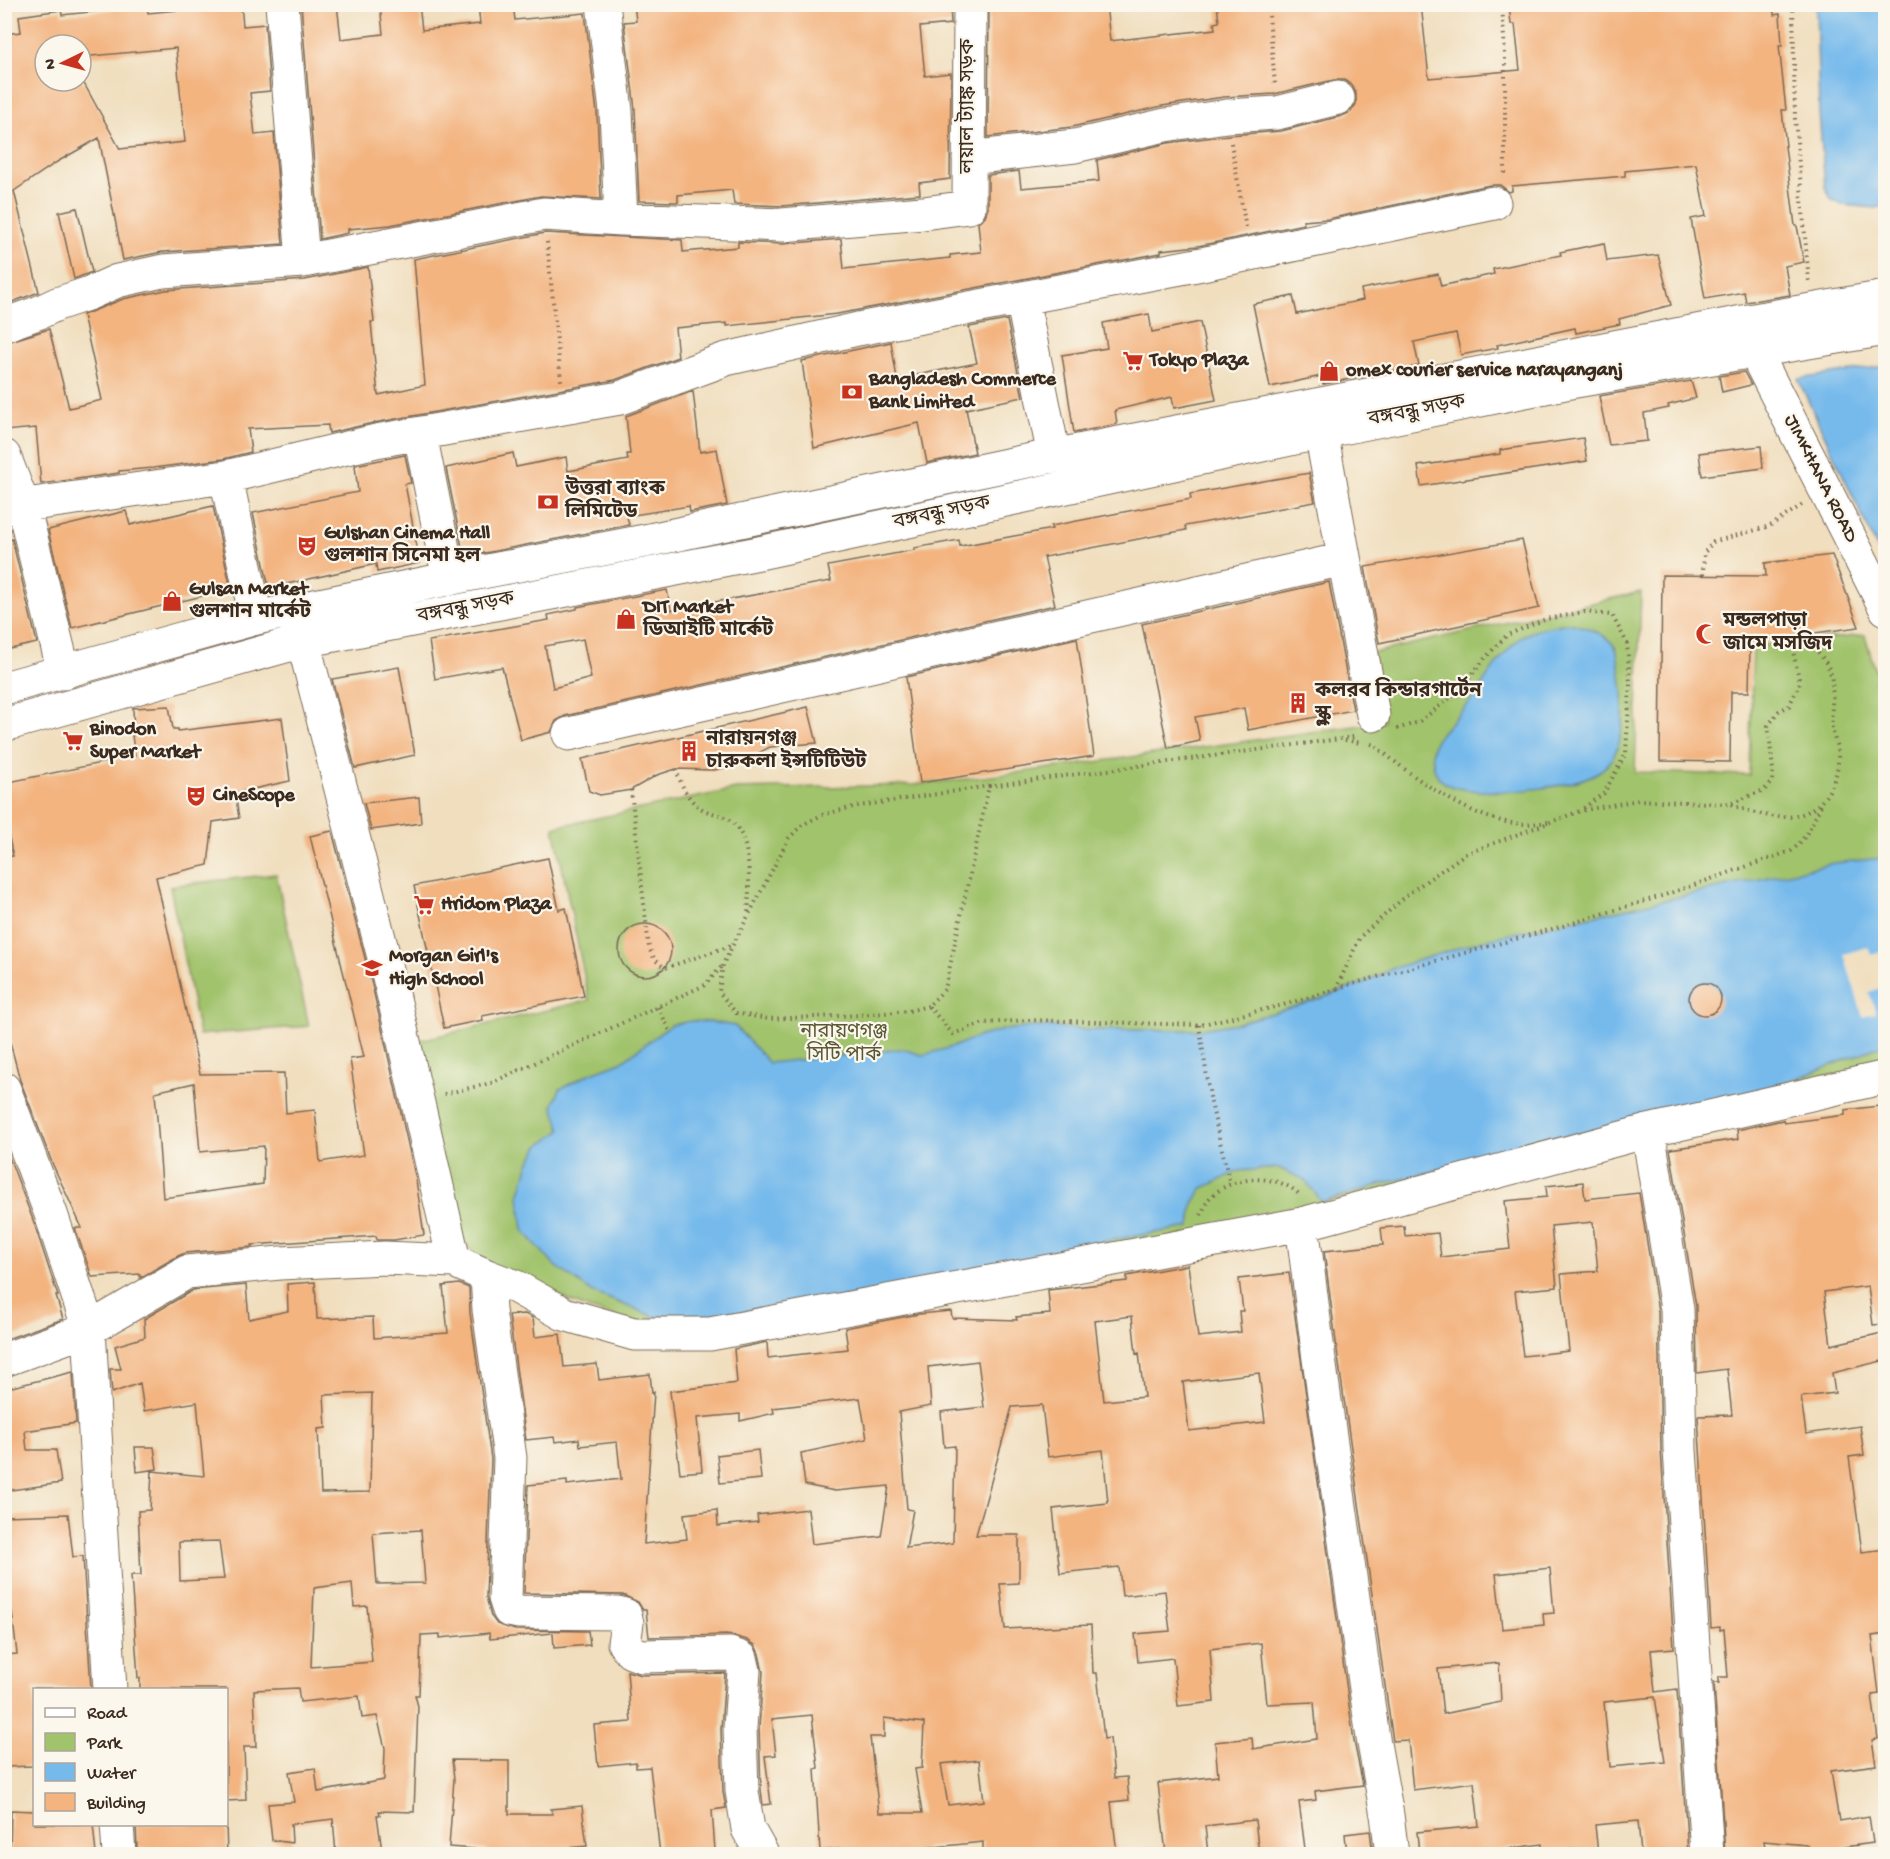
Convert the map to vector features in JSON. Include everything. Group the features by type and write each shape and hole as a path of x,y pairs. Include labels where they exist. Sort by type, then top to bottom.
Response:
{"street":[{"path":"282,4 303,261"},
{"path":"4,325 117,281 163,270 303,261 544,214 621,219 616,111 603,4"},
{"name":"লয়াল ট্যাঙ্ক সড়ক","path":"621,219 782,225 969,207 970,4"},
{"path":"969,158 1075,146 1165,125 1227,116 1277,113 1338,98"},
{"path":"14,506 226,477 376,441 621,398 726,359 858,329 1251,254 1494,203"},
{"name":"বঙ্গবন্ধু সড়ক","path":"4,725 299,625 449,579 656,539 1054,456 1886,297"},
{"path":"1022,298 1054,456"},
{"name":"বঙ্গবন্ধু সড়ক","path":"4,688 256,618 299,625 759,553 1570,381 1886,329"},
{"name":"JIMKHANA ROAD","path":"1754,350 1886,609"},
{"path":"1321,432 1373,715"},
{"path":"420,434 449,579"},
{"path":"4,456 14,506 64,673"},
{"path":"226,477 256,618"},
{"path":"569,734 1344,559"},
{"path":"299,625 392,985 454,1262"},
{"path":"4,1360 89,1329 187,1272 280,1263 385,1258 454,1262 516,1287 564,1314 634,1335 710,1334 1309,1222 1648,1131 1886,1077"},
{"path":"4,1089 51,1214 89,1329 110,1688"},
{"path":"1648,1131 1677,1308 1680,1450 1707,1854"},
{"path":"1309,1222 1373,1738 1392,1854"},
{"path":"487,1276 489,1310 510,1458 505,1598 509,1610 618,1613 625,1615 627,1623 624,1643 631,1652 642,1656 730,1654 741,1658 744,1671 740,1728 742,1791 748,1829 762,1854"},
{"path":"117,1826 119,1854"}],"path":[{"path":"1268,4 1277,113"},
{"path":"1494,203 1505,172 1502,4"},
{"path":"1793,4 1795,118 1811,310"},
{"path":"1227,116 1251,254"},
{"path":"544,214 563,408"},
{"path":"1703,576 1704,554 1713,542 1770,526 1826,490"},
{"path":"928,1006 953,1034 984,1023 1029,1020 1199,1025 1283,1005 1336,988 1556,928 1665,895 1791,850 1800,844 1808,832 1834,781 1838,759 1832,727 1833,692 1830,669 1814,645 1800,644 1793,651 1800,683 1797,692 1789,706 1779,711 1767,726 1773,769 1772,783 1764,790 1730,804"},
{"path":"1338,739 1374,745 1406,771 1470,810 1500,820 1523,824 1553,822"},
{"path":"676,769 682,787 694,804 706,811 723,815 735,824 744,839 749,879 748,916"},
{"path":"418,1101 491,1083 705,985 723,964 789,838 802,825 822,815 854,807 989,786 945,989 928,1006 909,1011 861,1015 768,1019 736,1013 719,992 723,964"},
{"path":"631,790 649,948 655,960 665,968 733,945"},
{"path":"1336,988 1360,938 1409,893 1465,854 1580,811 1638,800 1730,804 1778,818 1801,815 1822,802"},
{"path":"658,1007 670,1031"},
{"path":"1199,1025 1211,1103 1230,1184"},
{"path":"1202,1243 1201,1214 1211,1196 1230,1184 1263,1179 1293,1188 1305,1200 1309,1222"}],"green space":[{"name":"নারায়ণগঞ্জ সিটি পার্ক","path":"1641,592 1635,772 1749,775 1753,646 1865,635 1885,704 1885,1067 1756,1104 978,1282 650,1326 588,1309 482,1263 462,1241 412,1042 589,1000 554,827 736,789 913,785 1384,722 1372,653"},
{"path":"276,874 309,1026 199,1035 170,886"}],"water":[{"path":"1816,5 1885,5 1885,206 1876,208 1842,205 1831,199 1825,187 1819,112"},
{"path":"1886,366 1885,565 1798,379"},
{"path":"1567,623 1587,628 1606,637 1617,651 1623,691 1623,722 1616,751 1609,762 1589,777 1542,788 1480,791 1456,788 1443,782 1435,770 1432,756 1433,745 1438,737 1472,699 1510,647 1534,631"},
{"path":"1882,858 1885,861 1885,1044 1804,1076 1756,1091 1386,1183 1322,1202 1305,1180 1279,1168 1239,1171 1203,1188 1193,1203 1190,1227 1106,1241 962,1277 748,1314 655,1317 592,1292 553,1264 523,1230 519,1196 529,1163 539,1146 561,1130 553,1106 560,1089 589,1074 621,1062 671,1025 691,1021 735,1026 769,1063 902,1049 923,1055 980,1036 1031,1027 1089,1030 1195,1030 1238,1023 1317,1000 1361,984 1394,968 1487,939 1834,863"}],"pier":[{"path":"1868,947 1871,955 1885,951 1885,976 1881,977 1884,987 1869,992 1876,1013 1863,1017 1844,954"}],"building":[{"path":"241,4 243,26 265,24 270,91 250,93 255,135 274,133 283,244 162,252 123,260 99,138 57,162 14,191 39,292 4,305 4,34 21,32 19,16 61,10 62,15 147,6 148,13","holes":["33,33 93,33 93,56 176,48 185,142 120,149 89,93 33,93"]},
{"path":"301,4 337,4 341,39 383,34 380,4 419,4 422,30 480,24 478,4 513,4 515,20 585,13 597,113 601,199 541,196 390,225 348,229 348,233 320,239"},
{"path":"634,4 950,4 951,24 920,27 925,76 951,73 950,179 919,183 920,194 782,206 734,204 732,190 678,195 678,202 639,201 635,109 624,22 636,21"},
{"path":"1008,4 1106,4 1110,41 1215,29 1214,23 1219,22 1217,4 1421,4 1429,78 1520,70 1515,24 1511,24 1509,4 1773,4 1774,15 1780,14 1782,45 1779,45 1786,110 1782,110 1785,146 1795,226 1797,226 1804,262 1785,266 1790,295 1746,302 1744,292 1705,299 1691,219 1706,216 1696,164 1625,171 1625,176 1512,186 1512,191 1509,192 1500,185 1490,185 1328,219 1303,221 1304,224 1198,246 1161,250 1161,253 837,314 727,326 727,323 675,328 678,357 615,380 373,423 329,433 328,425 248,429 251,452 223,459 119,471 119,473 41,484 36,428 4,431 4,343 49,329 69,408 102,400 83,315 123,299 166,290 305,280 368,267 378,395 425,385 414,259 545,233 682,240 683,252 738,247 738,242 783,244 841,239 844,269 950,258 950,255 981,252 978,223 985,216 988,208 988,175 1019,171 1021,188 1099,181 1097,160 1168,143 1281,131 1342,116 1351,112 1356,104 1356,94 1352,85 1344,80 1334,80 1274,94 1224,97 1162,106 1072,127 988,137 989,7"},
{"path":"77,208 92,272 74,279 59,212"},
{"path":"1604,243 1607,261 1658,255 1671,305 1619,319 1620,324 1576,333 1575,328 1461,355 1456,333 1414,342 1419,366 1323,384 1322,376 1270,387 1253,304 1293,296 1297,314 1363,300 1361,289 1438,274 1441,286 1494,274 1493,269 1561,255 1560,252"},
{"path":"1149,314 1152,332 1200,322 1216,400 1174,408 1172,397 1115,410 1117,424 1074,433 1062,355 1107,348 1103,323"},
{"path":"1007,320 1023,397 966,409 975,453 927,463 919,423 814,448 802,361 891,342 897,379 977,363 969,327"},
{"path":"1744,372 1751,385 1722,392 1719,376"},
{"path":"1691,381 1696,398 1668,405 1669,408 1644,413 1647,441 1609,445 1599,396"},
{"path":"693,391 700,452 717,449 727,505 690,512 689,506 627,516 629,525 464,557 446,468 513,453 516,467 566,457 568,471 628,460 627,454 630,454 626,416"},
{"path":"1583,438 1587,461 1421,486 1418,466 1500,454 1500,450"},
{"path":"1761,446 1763,468 1702,476 1699,453"},
{"path":"405,455 411,483 405,484 420,563 377,572 376,564 269,588 253,513 358,492 355,465"},
{"path":"1309,473 1315,502 1185,526 1186,530 1044,557 1055,605 565,716 556,721 551,732 521,740 502,667 435,679 429,641 549,620 548,615 577,609 577,607 667,590 671,610 831,581 828,566 959,540 960,546 1052,529 1051,526 1191,499 1190,494","holes":["583,639 591,678 553,688 545,646"]},
{"path":"213,506 231,589 72,628 48,530 126,511 130,525"},
{"path":"12,539 37,643 10,649 4,622 4,541"},
{"path":"1522,540 1539,608 1379,643 1365,567"},
{"path":"1832,555 1859,627 1750,642 1749,692 1731,692 1730,762 1660,761 1662,575 1766,576 1765,563"},
{"path":"1329,582 1353,710 1248,730 1244,708 1195,717 1200,741 1168,748 1142,624"},
{"path":"1077,638 1094,756 920,783 906,677"},
{"path":"399,667 415,755 355,768 332,679"},
{"path":"169,706 173,729 178,729 178,731 282,718 290,781 235,793 239,818 213,822 208,865 156,877 200,1074 284,1073 286,1113 315,1110 320,1162 364,1155 350,1059 364,1057 310,836 332,831 373,989 416,1180 424,1235 394,1240 377,1240 376,1236 252,1245 252,1247 185,1253 140,1278 140,1274 92,1277 75,1228 82,1228 53,1165 20,1080 4,1019 4,857 13,856 4,815 4,783 135,756 132,736 134,735 133,708","holes":["194,1083 200,1152 264,1146 263,1184 163,1198 155,1092"]},
{"name":"নারায়নগঞ্জ চারুকলা ইন্সটিটিউট","path":"808,707 817,743 770,747 733,766 714,770 676,769 657,775 631,790 600,795 589,791 582,759"},
{"path":"419,797 421,823 371,830 364,803"},
{"path":"548,858 559,910 566,908 584,996 482,1016 483,1020 444,1028 414,886"},
{"path":"645,924 659,928 667,936 671,950 667,964 659,972 645,976 631,972 623,964 619,950 623,936 631,928"},
{"path":"1705,983 1717,987 1721,999 1717,1011 1705,1015 1693,1011 1689,999 1693,987"},
{"path":"1879,1106 1886,1159 1886,1324 1873,1325 1868,1286 1824,1292 1831,1345 1886,1332 1886,1360 1832,1373 1835,1393 1801,1397 1806,1434 1860,1426 1864,1455 1849,1457 1862,1552 1886,1549 1886,1634 1872,1636 1879,1694 1872,1695 1878,1739 1872,1740 1876,1765 1831,1771 1840,1821 1869,1816 1873,1843 1844,1847 1845,1854 1808,1854 1807,1845 1764,1841 1766,1854 1725,1854 1714,1683 1719,1683 1719,1677 1728,1677 1724,1629 1711,1628 1698,1416 1732,1415 1727,1369 1697,1373 1696,1306 1670,1149 1738,1139 1737,1130 1783,1120 1784,1123 1845,1115 1845,1110"},
{"path":"4,1144 33,1220 58,1296 56,1296 63,1319 4,1340"},
{"path":"1583,1182 1585,1199 1639,1193 1658,1311 1661,1450 1674,1648 1651,1650 1655,1692 1677,1689 1688,1854 1641,1854 1638,1821 1595,1825 1598,1854 1572,1854 1572,1849 1542,1853 1542,1844 1470,1854 1419,1854 1417,1832 1479,1826 1474,1782 1413,1790 1408,1740 1393,1741 1324,1251 1383,1245 1381,1228 1404,1226 1405,1236 1438,1233 1441,1257 1510,1249 1505,1201 1547,1197 1546,1186","holes":["1593,1222 1598,1271 1561,1274 1569,1351 1523,1356 1515,1291 1557,1287 1551,1226","1550,1568 1554,1613 1543,1614 1544,1625 1502,1629 1496,1574","1499,1663 1501,1702 1443,1714 1438,1669","1655,1697 1665,1762 1610,1767 1604,1702"]},
{"path":"1188,1265 1198,1337 1241,1332 1239,1311 1243,1311 1239,1279 1289,1273 1354,1741 1363,1785 1315,1791 1316,1800 1299,1802 1305,1849 1259,1854 1255,1820 1205,1826 1208,1854 1166,1854 1158,1783 1218,1776 1215,1742 1252,1738 1253,1749 1316,1739 1314,1702 1267,1704 1261,1643 1210,1649 1214,1702 1178,1706 1173,1658 1138,1662 1135,1634 1170,1631 1165,1591 1122,1596 1119,1567 1060,1573 1053,1509 1108,1503 1103,1450 1048,1457 1042,1405 1012,1407 976,1535 1019,1535 1019,1583 1000,1584 1005,1629 1091,1625 1093,1673 1097,1673 1104,1739 1110,1738 1114,1778 1127,1777 1129,1800 1111,1802 1117,1854 983,1854 983,1842 925,1848 925,1854 890,1854 839,1849 820,1851 815,1769 818,1768 812,1715 772,1719 776,1755 765,1756 771,1804 763,1805 759,1728 763,1672 755,1645 730,1635 649,1637 646,1610 643,1610 638,1602 623,1595 524,1593 528,1485 567,1481 567,1485 621,1479 617,1442 580,1446 579,1439 555,1442 554,1437 526,1440 509,1315 525,1314 533,1318 535,1337 560,1334 564,1367 597,1364 599,1380 650,1374 652,1393 654,1392 644,1544 687,1539 684,1514 717,1510 718,1526 758,1522 757,1515 808,1509 812,1544 881,1536 889,1486 835,1491 805,1485 801,1453 867,1439 860,1398 773,1408 774,1413 740,1421 740,1414 697,1418 702,1471 680,1473 670,1391 737,1383 734,1349 767,1342 768,1358 848,1349 845,1328 919,1314 951,1311 952,1318 1017,1320 1016,1317 1050,1314 1048,1290 1127,1281 1127,1276","holes":["1132,1316 1144,1397 1104,1401 1095,1321","978,1361 984,1407 941,1412 944,1447 955,1446 953,1543 906,1548 913,1510 907,1509 899,1412 931,1406 928,1367","1259,1373 1265,1422 1189,1431 1183,1382","884,1718 924,1723 922,1768 915,1769 922,1813 879,1813 870,1737 884,1737","979,1760 984,1801 948,1805 941,1764"]},
{"path":"315,1282 317,1319 373,1317 374,1338 448,1333 443,1286 459,1284 469,1288 470,1313 491,1459 486,1597 491,1616 497,1624 515,1630 588,1631 590,1645 554,1648 553,1633 490,1639 489,1633 440,1638 440,1634 421,1635 419,1695 415,1695 418,1706 414,1812 379,1811 380,1815 377,1815 382,1851 336,1854 333,1819 291,1824 292,1843 272,1840 268,1804 294,1802 289,1772 315,1768 318,1792 384,1780 385,1748 377,1716 362,1718 359,1696 300,1702 298,1688 254,1690 256,1747 244,1747 246,1800 228,1801 228,1688 140,1688 140,1678 138,1678 131,1575 141,1575 138,1511 150,1510 152,1471 204,1476 197,1402 144,1411 140,1383 112,1393 110,1369 121,1369 115,1346 145,1337 144,1319 193,1290 246,1285 249,1319 288,1311 287,1284","holes":["372,1393 370,1492 321,1493 318,1429 326,1428 324,1395","421,1530 425,1583 377,1584 373,1533","219,1541 224,1579 180,1581 179,1542","352,1583 354,1607 367,1606 372,1662 311,1667 314,1588"]},
{"path":"73,1372 76,1423 25,1431 27,1450 56,1450 61,1483 4,1491 4,1389"},
{"path":"135,1447 154,1447 157,1469 137,1472"},
{"path":"758,1450 761,1479 720,1483 717,1455"},
{"path":"68,1514 73,1557 83,1556 91,1688 33,1688 33,1766 4,1767 4,1655 17,1654 12,1612 4,1613 4,1516"},
{"path":"627,1671 642,1675 725,1673 721,1729 723,1792 726,1808 712,1810 715,1850 660,1854 650,1767 636,1768 636,1762 598,1766 594,1725 631,1722"},
{"path":"452,1760 509,1761 509,1814 552,1814 551,1809 582,1806 587,1846 532,1852 532,1854 487,1854 487,1850 449,1847 454,1779"},
{"path":"11,1810 33,1811 33,1826 93,1826 96,1854 10,1854"},
{"path":"136,1826 226,1826 227,1854 151,1854 151,1849 137,1849"},
{"path":"1370,1831 1373,1854 1347,1854 1345,1834"}],"place":[{"name":"Tokyo Plaza","path":"1133,361"},
{"name":"omex courier service narayanganj","path":"1329,371"},
{"name":"Bangladesh Commerce Bank Limited","path":"852,392"},
{"name":"উত্তরা ব্যাংক লিমিটেড","path":"548,502"},
{"name":"Gulshan Cinema Hall গুলশান সিনেমা হল","path":"307,546"},
{"name":"Gulsan Market গুলশান মার্কেট","path":"172,601"},
{"name":"DIT Market ডিআইটি মার্কেট","path":"626,619"},
{"name":"মন্ডলপাড়া জামে মসজিদ","path":"1706,634"},
{"name":"কলরব কিন্ডারগার্টেন স্কুল","path":"1298,703"},
{"name":"Binodon Super Market","path":"73,741"},
{"name":"নারায়নগঞ্জ চারুকলা ইন্সটিটিউট","path":"689,751"},
{"name":"CineScope","path":"196,796"},
{"name":"Hridom Plaza","path":"424,905"},
{"name":"Morgan Girl's High School","path":"372,968"}]}
